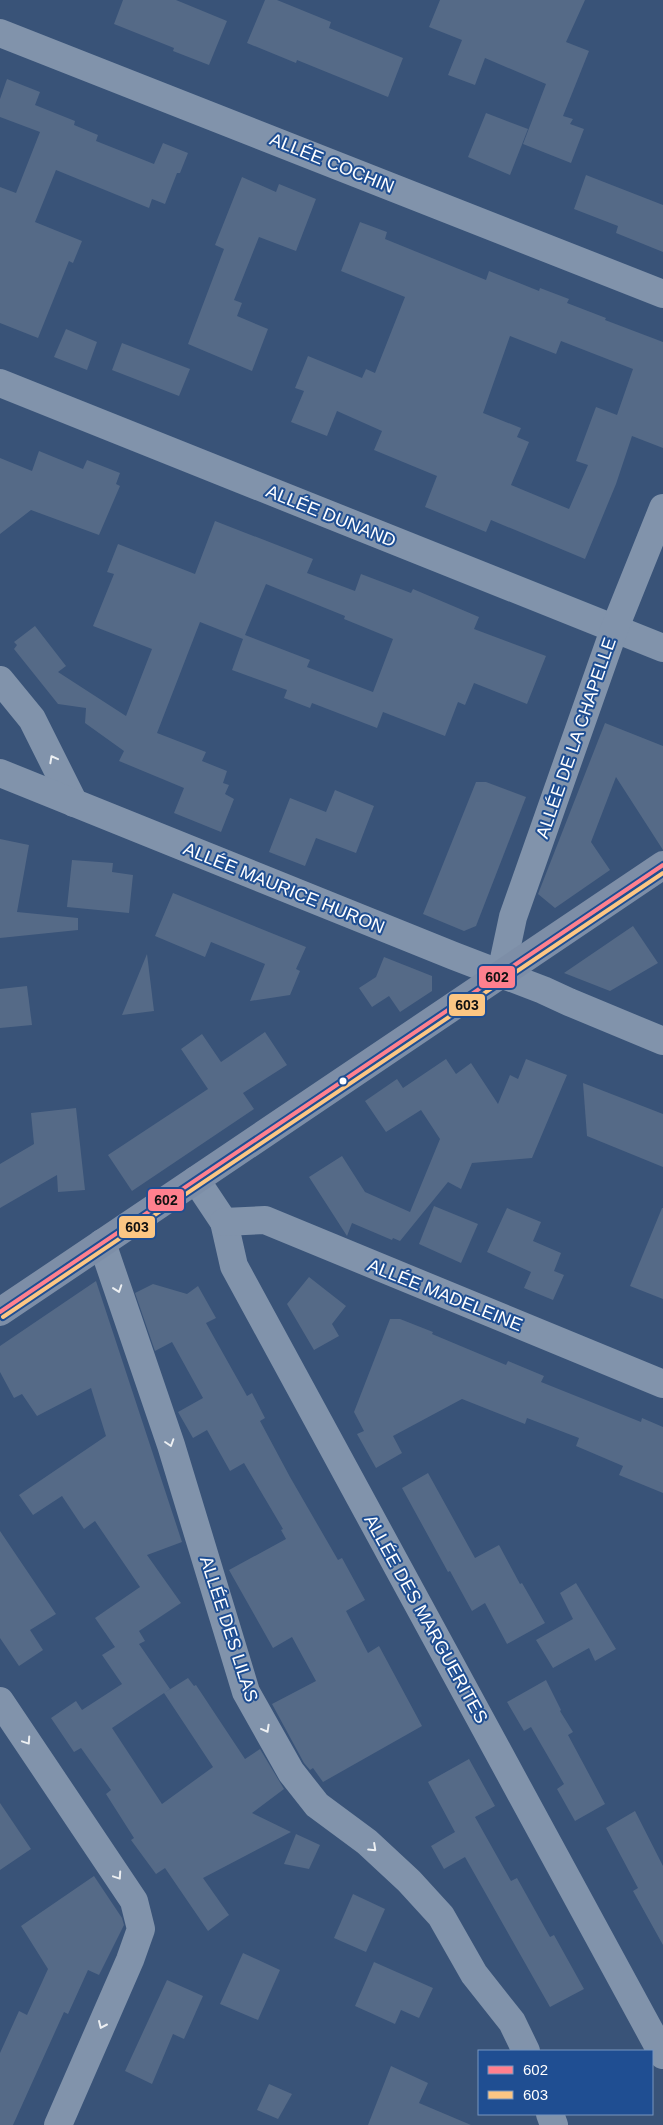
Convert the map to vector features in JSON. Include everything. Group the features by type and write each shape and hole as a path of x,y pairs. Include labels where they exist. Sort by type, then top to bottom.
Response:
{"main road":[{"path":"0,1312 663,865"}],"street":[{"name":"ALLÉE COCHIN","path":"0,33 663,294"},
{"name":"ALLÉE DUNAND","path":"0,383 663,648"},
{"name":"ALLÉE DE LA CHAPELLE","path":"501,973 513,917 614,630 663,508"},
{"path":"0,680 32,719 74,803"},
{"name":"ALLÉE MAURICE HURON","path":"0,773 501,973 663,1040"},
{"name":"ALLÉE DES MARGUERITES","path":"196,1180 224,1222 234,1266 663,2056"},
{"name":"ALLÉE MADELEINE","path":"224,1222 265,1220 663,1384"},
{"name":"ALLÉE DES LILAS","path":"102,1243 171,1445 246,1692 291,1772 317,1805 367,1842 441,1916 474,1974 512,2022 526,2050"},
{"path":"0,1701 134,1901 141,1929 130,1960 58,2125"}],"building":[{"path":"123,0 176,0 227,21 209,65 173,51 174,48 114,24"},
{"path":"265,0 277,0 331,22 329,28 403,58 388,97 297,60 296,63 247,43"},
{"path":"440,0 585,0 566,42 589,51 563,116 573,119 570,124 584,129 571,163 523,144 546,84 485,58 475,85 448,75 462,40 429,27"},
{"path":"7,79 40,92 35,105 75,121 74,125 98,135 96,141 154,164 163,143 188,153 180,173 177,173 165,204 152,199 149,208 56,170 35,222 82,241 73,263 69,261 38,338 0,323 0,187 16,193 40,132 0,117 0,99"},
{"path":"486,113 528,129 510,175 468,157"},
{"path":"586,175 663,205 663,252 616,233 618,226 574,209"},
{"path":"242,177 276,192 279,184 316,199 296,251 259,237 234,300 242,303 237,316 268,329 252,371 188,344 224,249 215,245"},
{"path":"360,222 387,232 385,239 486,280 489,271 539,291 540,288 569,299 567,303 606,318 605,320 663,342 663,448 632,436 616,484 585,559 491,520 486,532 425,507 437,476 374,450 382,431 337,411 327,436 291,422 304,391 295,388 308,356 362,378 366,369 375,373 405,297 341,271","holes":["510,336 556,354 561,341 633,369 617,415 596,407 576,461 588,465 569,509 511,485 529,442 517,437 521,428 483,413"]},
{"path":"66,329 97,342 87,370 54,357"},
{"path":"122,343 190,369 179,396 112,370"},
{"path":"39,451 83,469 87,460 120,473 116,484 120,486 99,535 31,510 0,534 0,458 32,471"},
{"path":"215,521 313,559 307,573 355,591 361,574 411,593 413,589 479,617 474,629 546,656 527,704 474,683 465,705 458,702 445,736 383,712 377,728 312,703 310,708 284,698 287,690 232,670 243,639 200,622 157,733 206,752 202,761 227,771 223,783 229,785 225,794 234,799 221,832 174,813 184,788 119,761 124,751 85,723 86,708 58,704 14,649 17,645 14,642 35,626 66,666 58,672 126,716 152,649 93,626 114,574 107,572 118,544 195,574","holes":["266,584 345,616 344,619 393,639 373,692 307,667 310,660 245,635"]},
{"path":"605,723 663,746 663,850 616,777 591,842 610,870 555,908 538,894"},
{"path":"476,782 486,782 526,797 476,926 464,931 423,914"},
{"path":"335,790 374,806 356,853 316,838 305,866 269,852 290,798 326,812"},
{"path":"0,839 29,845 17,912 78,918 78,930 0,938"},
{"path":"72,860 113,863 112,872 133,875 129,913 67,907"},
{"path":"173,893 306,947 296,969 300,971 290,995 250,1001 265,964 211,942 205,957 155,936"},
{"path":"633,926 658,963 610,991 564,973"},
{"path":"147,954 154,1011 122,1015"},
{"path":"384,957 432,976 432,991 400,1012 389,996 372,1007 359,988 376,977"},
{"path":"27,986 32,1025 0,1028 0,989"},
{"path":"265,1032 287,1065 243,1093 254,1109 132,1191 108,1155 208,1089 181,1049 202,1034 221,1062"},
{"path":"446,1059 456,1074 471,1063 498,1104 510,1075 518,1079 526,1059 567,1075 532,1158 472,1163 461,1189 448,1182 400,1241 393,1238 392,1240 352,1223 347,1236 309,1177 342,1156 365,1192 410,1212 440,1139 421,1110 386,1132 365,1101 397,1079 403,1088"},
{"path":"583,1083 663,1114 663,1167 587,1136"},
{"path":"76,1108 85,1190 58,1192 57,1175 0,1208 0,1164 34,1144 31,1113"},
{"path":"434,1206 478,1224 461,1263 419,1244"},
{"path":"507,1208 541,1222 533,1241 561,1253 554,1271 564,1275 553,1300 524,1288 531,1272 487,1252"},
{"path":"663,1208 663,1299 630,1286"},
{"path":"309,1277 346,1306 332,1324 339,1336 314,1350 287,1304"},
{"path":"96,1281 182,1542 147,1555 181,1603 139,1631 145,1641 139,1644 170,1689 165,1693 188,1678 194,1686 196,1685 245,1759 260,1749 284,1789 252,1813 291,1832 203,1878 229,1915 208,1931 165,1868 156,1874 131,1840 134,1838 106,1794 111,1790 81,1748 74,1752 51,1718 76,1701 82,1710 122,1684 102,1655 115,1647 95,1618 140,1587 95,1521 84,1529 62,1496 33,1515 19,1495 106,1436 91,1388 37,1416 22,1394 14,1398 0,1372 0,1346","holes":["164,1693 213,1767 162,1804 112,1728"]},
{"path":"153,1284 187,1294 198,1286 216,1318 206,1323 247,1396 252,1393 265,1418 260,1421 290,1477 338,1560 342,1558 365,1600 346,1611 368,1653 379,1646 422,1726 323,1782 313,1768 310,1770 304,1763 272,1704 316,1681 292,1637 273,1648 229,1570 286,1539 281,1530 283,1529 244,1463 230,1471 207,1430 193,1438 178,1412 203,1398 172,1342 155,1351 135,1293"},
{"path":"390,1319 400,1319 433,1332 432,1334 506,1365 508,1361 544,1376 541,1382 641,1422 642,1418 663,1427 663,1493 619,1475 623,1466 576,1446 579,1438 527,1418 525,1424 462,1399 393,1436 402,1453 376,1468 357,1434 364,1431 354,1412"},
{"path":"428,1473 475,1558 499,1545 520,1584 522,1583 545,1623 507,1644 485,1603 472,1611 450,1571 448,1572 402,1488"},
{"path":"0,1531 56,1614 30,1630 43,1650 19,1666 0,1638"},
{"path":"576,1583 616,1649 595,1661 589,1648 553,1668 536,1640 573,1619 560,1593"},
{"path":"546,1680 560,1711 573,1732 568,1735 605,1804 575,1821 557,1789 564,1784 531,1727 524,1731 507,1702"},
{"path":"469,1759 495,1806 475,1817 511,1881 517,1878 550,1937 554,1935 584,1989 550,2007 465,1857 444,1869 431,1846 455,1832 428,1782"},
{"path":"0,1803 31,1849 0,1870"},
{"path":"635,1811 663,1866 663,1945 633,1891 638,1888 606,1828"},
{"path":"296,1834 320,1845 309,1869 284,1864"},
{"path":"94,1876 122,1918 124,1925 99,1975 88,1970 68,2014 64,2012 13,2125 0,2125 0,2053 19,2011 27,2015 48,1969 21,1926"},
{"path":"353,1894 385,1909 366,1952 334,1938"},
{"path":"243,1953 280,1970 258,2020 220,2004"},
{"path":"374,1962 433,1988 419,2018 401,2010 395,2024 355,2006"},
{"path":"167,1980 203,1996 184,2039 173,2034 152,2084 125,2071"},
{"path":"391,2066 428,2083 419,2103 471,2125 368,2125"},
{"path":"269,2084 292,2094 278,2119 257,2110"}],"transit line":[{"name":"602","path":"0,1312 663,865"},
{"name":"603","path":"3,1317 663,873"}]}
